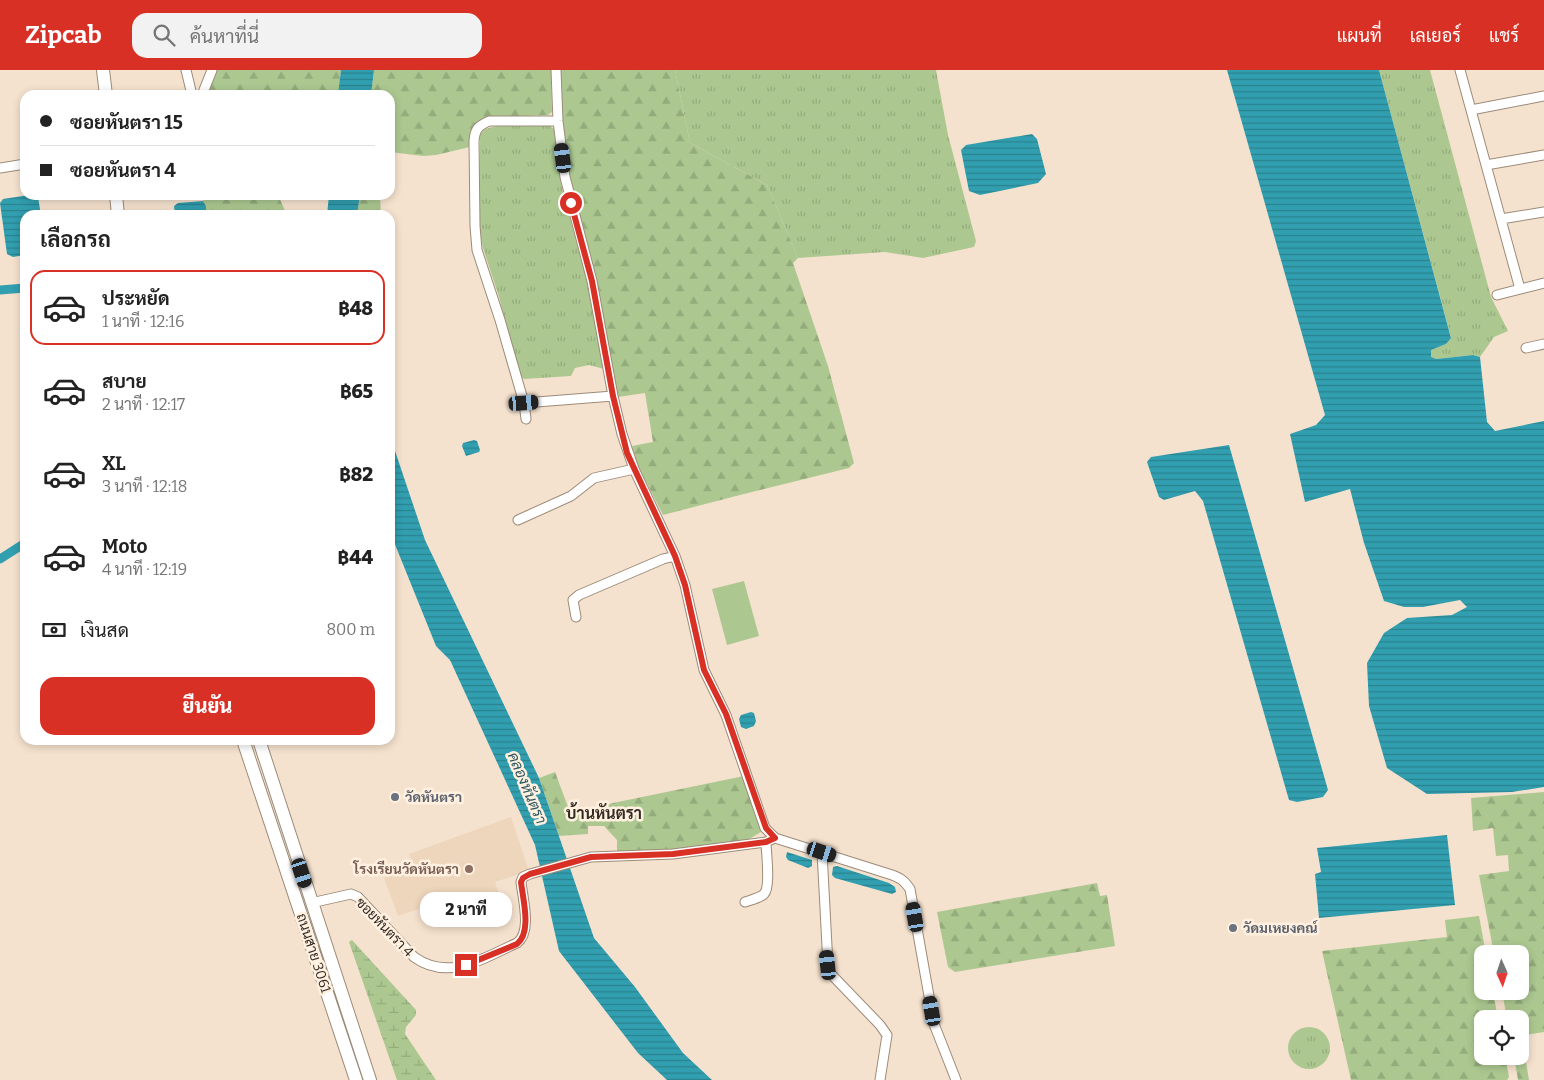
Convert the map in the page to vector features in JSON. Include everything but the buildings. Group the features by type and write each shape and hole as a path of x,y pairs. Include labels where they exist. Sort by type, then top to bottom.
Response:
{"main road":[{"path":"103,70 105,90"},
{"name":"ถนนสาย 3061","path":"244,745 356,1080"},
{"name":"ถนนสาย 3061","path":"261,745 370,1080"}],"street":[{"path":"186,70 191,90"},
{"path":"204,90 212,70"},
{"path":"556,70 558,120 567,185 592,281 613,396 624,443 634,469 675,556 685,585 704,670 726,714 766,828 775,838 888,874 906,883 910,890 934,1024 956,1080"},
{"path":"1460,70 1520,289"},
{"path":"1471,110 1544,96"},
{"path":"526,418 524,403 500,320 477,250 475,226 475,130 480,125 489,121 558,120"},
{"path":"1486,165 1544,155"},
{"path":"0,168 20,165"},
{"path":"1501,219 1544,212"},
{"path":"1497,295 1544,283"},
{"path":"1526,348 1544,344"},
{"path":"524,403 613,396"},
{"path":"518,520 571,496 594,478 634,469"},
{"path":"576,617 573,600 578,595 663,559 675,556"},
{"name":"ซอยหันตรา 4","path":"311,903 352,894 358,897 414,957 424,964 434,967 456,968 517,944 523,939 526,927 521,882 523,878 530,874 598,856 673,854 766,842 775,838"},
{"path":"745,902 762,896 766,892 768,876 766,842"},
{"path":"822,852 830,973 874,1017 887,1034 880,1080"}],"shaded area":[{"name":"โรงเรียนวัดหันตรา","path":"511,817 529,871 495,882 500,897 438,918 433,904 398,916 384,878 414,868 409,854"}],"green space":[{"path":"216,70 341,70 339,90 208,90"},
{"path":"374,70 551,70 552,112 548,115 499,117 483,121 472,129 470,147 423,156 395,153 395,90 372,90"},
{"path":"561,70 675,70 690,143 767,185 798,258 793,263 828,366 854,463 849,468 663,515 637,464 632,446 653,442 645,393 618,397 595,280 571,191 561,121"},
{"path":"675,70 936,70 948,135 976,241 974,247 923,258 885,252 798,258 767,185 690,143"},
{"path":"1379,70 1430,70 1491,297 1508,331 1494,337 1480,357 1473,355 1431,358 1431,350 1446,344 1451,337"},
{"path":"500,125 549,125 554,129 561,184 587,282 604,369 589,365 575,368 571,376 524,379 519,374 499,297 483,248 479,226 480,134 485,129"},
{"path":"280,200 285,210 206,210 203,201"},
{"path":"359,200 380,200 381,210 358,210"},
{"path":"744,581 759,636 727,645 712,589"},
{"path":"555,772 571,815 613,803 744,776 761,832 744,842 673,851 617,851 617,840 604,826 588,826 588,834 559,836 539,778"},
{"path":"1544,792 1544,1032 1529,1034 1529,1010 1505,1010 1504,1000 1529,1000 1529,945 1492,945 1479,875 1509,871 1508,855 1496,856 1493,828 1473,831 1471,798"},
{"path":"1097,883 1100,896 1107,895 1115,946 955,972 948,967 937,912"},
{"path":"1479,916 1484,945 1474,945 1474,1000 1495,1000 1496,1010 1474,1010 1474,1065 1507,1065 1509,1077 1507,1080 1351,1080 1322,951 1447,937 1445,920"},
{"path":"352,940 416,1010 416,1015 406,1027 405,1034 436,1080 397,1080 349,942"},
{"path":"1313,1027 1321,1030 1327,1036 1330,1048 1327,1060 1321,1066 1305,1069 1297,1066 1291,1060 1288,1044 1291,1036 1297,1030"},
{"path":"1516,1065 1526,1065 1529,1080 1518,1080"}],"water":[{"path":"341,70 374,70 372,90 339,90"},
{"path":"1227,70 1379,70 1451,338 1446,344 1431,350 1431,357 1436,359 1473,355 1480,357 1487,422 1495,431 1544,421 1544,787 1512,792 1427,794 1387,768 1369,706 1367,663 1384,633 1407,618 1452,615 1467,607 1460,600 1423,607 1404,607 1384,601 1364,543 1350,489 1305,502 1290,434 1316,425 1325,415"},
{"path":"1032,134 1037,139 1046,174 1038,183 980,195 969,191 961,150 966,145"},
{"path":"20,196 20,200 38,200 40,210 20,210 20,256 13,257 7,254 0,203 3,199"},
{"path":"328,200 359,200 358,210 328,210"},
{"path":"203,201 206,210 174,210 174,206 178,203"},
{"path":"477,441 479,452 466,456 462,446 463,443"},
{"path":"1229,445 1328,790 1323,797 1297,802 1289,800 1203,501 1195,491 1164,500 1159,497 1147,462 1151,457"},
{"name":"คลองหันตรา","path":"395,451 425,540 539,778 594,938 635,987 683,1053 712,1080 667,1080 638,1053 559,951 535,845 450,660 436,646 395,544"},
{"path":"754,713 756,721 754,726 746,729 741,727 739,719 741,715"},
{"path":"1447,835 1455,905 1319,918 1315,874 1321,872 1317,848"},
{"path":"787,852 812,860 812,866 808,868 788,860 786,857"},
{"path":"837,866 889,883 895,887 896,892 892,894 835,878 832,875 833,867"}],"waterway":[{"path":"0,290 20,288"},
{"path":"0,559 20,546"}],"place":[{"name":"วัดหันตรา","path":"395,797"},
{"name":"โรงเรียนวัดหันตรา","path":"469,869"},
{"name":"วัดมเหยงคณ์","path":"1233,928"}],"district":[{"name":"บ้านหันตรา","path":"604,813"}],"route":[{"path":"466,965 517,944 523,939 526,927 521,882 523,878 530,874 591,857 673,854 766,842 775,838 766,828 726,714 704,670 685,585 675,556 627,453 613,396 592,281 571,203"}]}
